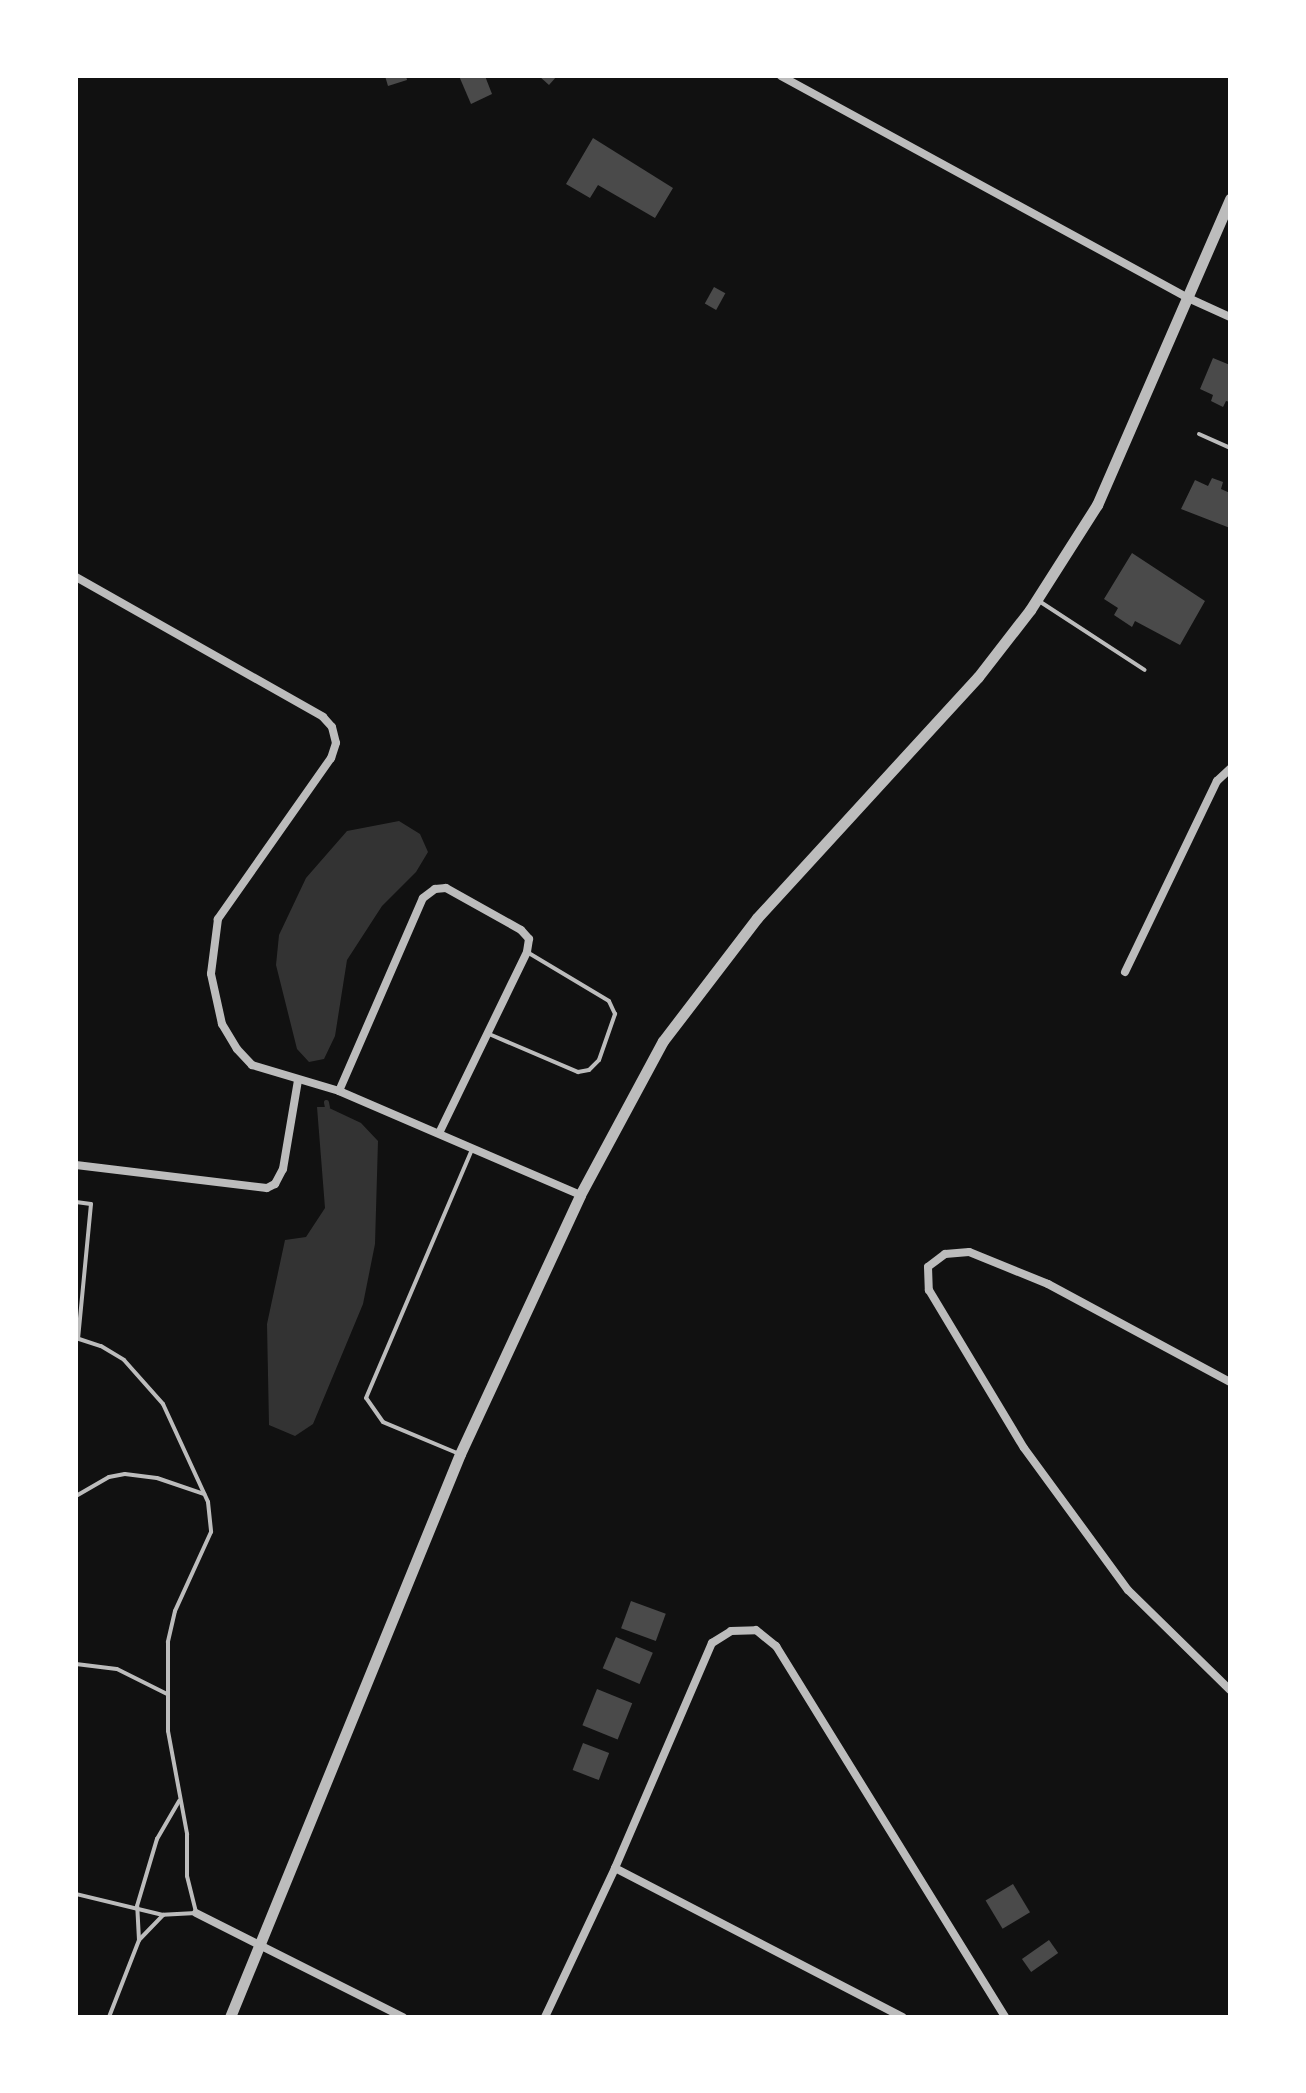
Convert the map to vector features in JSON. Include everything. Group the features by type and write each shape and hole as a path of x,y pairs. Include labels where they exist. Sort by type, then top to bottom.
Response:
{"street":[{"path":"781,76 1186,297 1230,317"},
{"path":"230,2017 460,1454 580,1195 663,1041 757,918 978,677 1037,600 1097,505 1230,199"},
{"path":"76,577 323,717 332,727 336,743 331,758 218,919 211,974 222,1024 237,1049 252,1065 339,1091 440,1131 472,1149 580,1195"},
{"path":"1125,972 1217,781 1230,769"},
{"path":"339,1091 423,898 435,889 446,888 521,930 529,939 527,952 440,1131"},
{"path":"76,1165 267,1188 275,1184 283,1169 298,1080"},
{"path":"1230,1382 1048,1284 969,1252 945,1254 928,1267 929,1290 1024,1448 1128,1590 1230,1690"},
{"path":"545,2017 615,1868 712,1643 731,1631 756,1630 776,1646 1005,2017"},
{"path":"615,1868 903,2017"},
{"path":"196,1913 403,2017"}],"lane":[{"path":"1199,434 1230,448"},
{"path":"1037,600 1145,670"},
{"path":"487,1033 578,1072 589,1070 599,1060 615,1014 609,1001 527,952"},
{"path":"460,1454 383,1422 366,1398 472,1149"},
{"path":"76,1202 91,1204 77,1338 124,1360 163,1404 204,1494 211,1532 175,1611 168,1642 168,1731 187,1834 187,1876 196,1913 163,1915 137,1906 76,1894"},
{"path":"76,1496 109,1477 125,1474 157,1478 204,1494"},
{"path":"76,1664 117,1669 168,1695"},
{"path":"139,1940 137,1906 157,1839 180,1799"},
{"path":"109,2017 139,1940 163,1915"}],"shaded area":[{"path":"399,821 420,834 428,852 416,872 382,906 347,960 335,1036 324,1059 309,1062 297,1049 276,965 279,935 306,878 347,831"},
{"path":"317,1107 327,1107 361,1123 378,1141 375,1244 363,1304 313,1424 295,1436 269,1425 267,1324 285,1240 306,1237 325,1208"}],"building":[{"path":"385,76 406,76 407,80 388,86"},
{"path":"459,76 485,76 492,94 471,104"},
{"path":"539,76 557,76 549,85"},
{"path":"593,138 673,188 655,218 598,185 590,198 566,184"},
{"path":"714,287 725,293 716,310 705,304"},
{"path":"1213,358 1230,365 1230,402 1226,401 1223,407 1211,401 1213,395 1200,389"},
{"path":"1212,478 1223,482 1221,489 1230,493 1230,528 1181,509 1195,480 1208,486"},
{"path":"1132,553 1205,601 1180,645 1135,621 1132,627 1114,615 1118,608 1104,599"},
{"path":"631,1601 666,1614 656,1641 621,1628"},
{"path":"616,1637 653,1653 640,1684 603,1668"},
{"path":"597,1689 632,1703 618,1739 582,1725"},
{"path":"583,1743 609,1753 599,1780 573,1770"},
{"path":"1013,1884 1030,1912 1003,1929 986,1900"},
{"path":"1049,1940 1058,1953 1031,1972 1022,1959"}],"waterway":[{"path":"326,1102 327,1107"}]}
